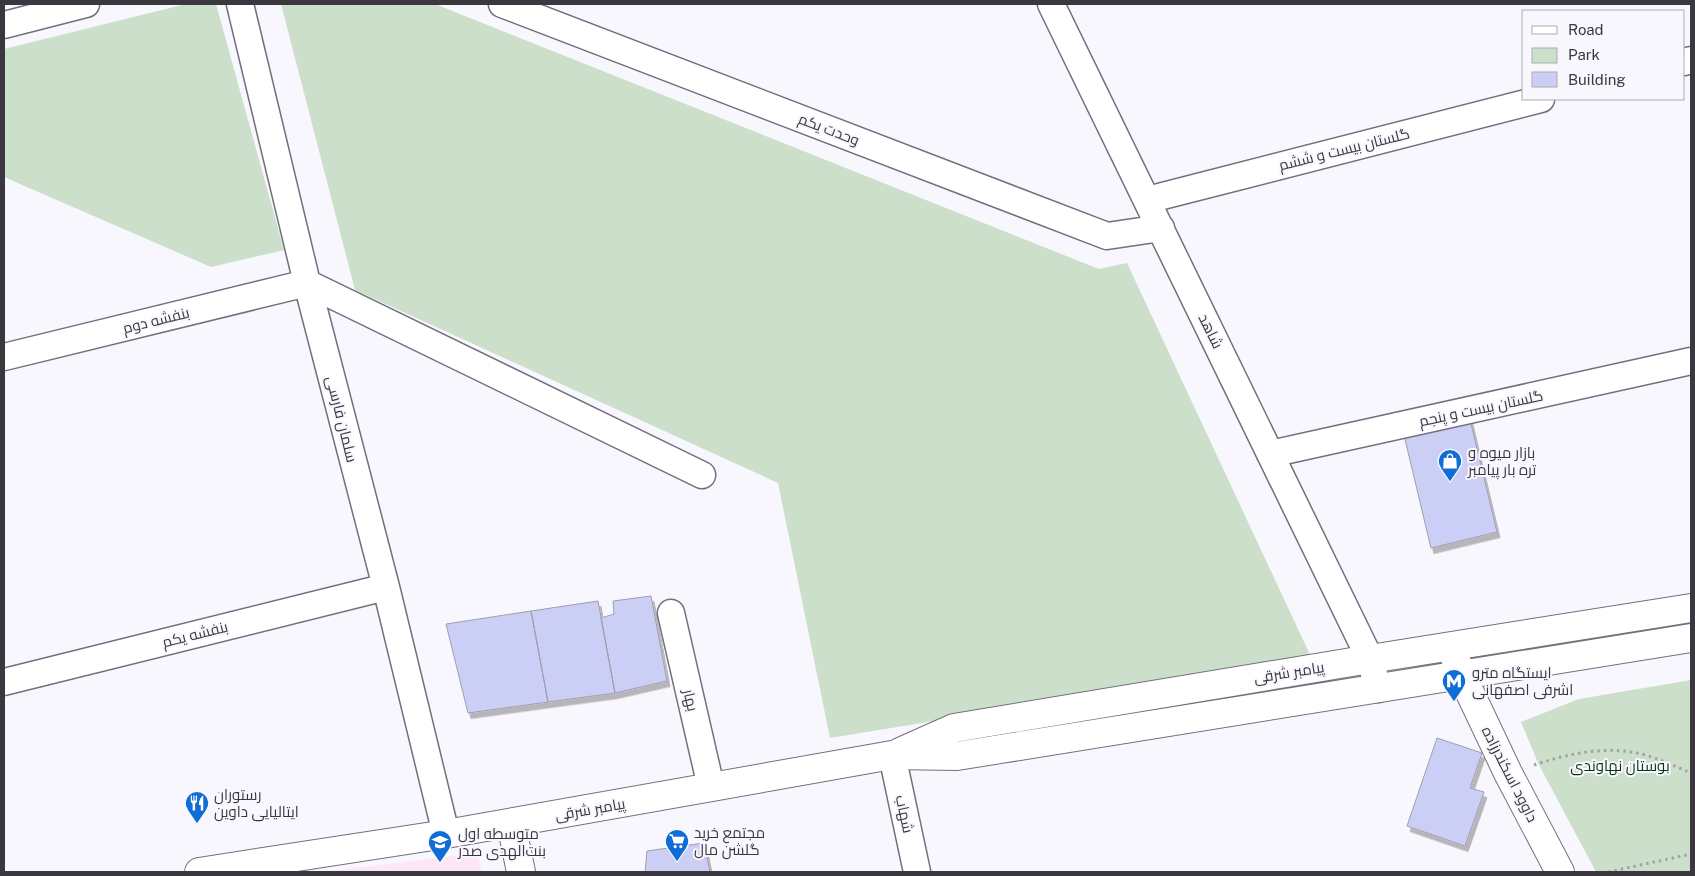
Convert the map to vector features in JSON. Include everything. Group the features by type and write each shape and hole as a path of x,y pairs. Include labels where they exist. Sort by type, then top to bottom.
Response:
{"street":[{"path":"4,25 86,4"},
{"name":"سلمان فارسی","path":"240,4 307,283 386,587 446,834"},
{"name":"وحدت یکم","path":"502,4 1107,236 1160,228"},
{"name":"شاهد","path":"1051,4 1370,659 1378,689"},
{"name":"گلستان بیست و ششم","path":"1146,200 1537,100"},
{"path":"307,283 702,475"},
{"name":"بنفشه دوم","path":"4,357 307,283"},
{"name":"گلستان بیست و پنجم","path":"1270,454 1691,361"},
{"name":"بنفشه یکم","path":"4,682 386,587"},
{"name":"پیامبر شرقی","path":"892,755 954,728 1691,608"},
{"name":"بهار","path":"670,613 711,787"},
{"name":"پیامبر شرقی","path":"199,872 446,834 892,755 957,756 1691,638"},
{"name":"داوود اسکندرزاده","path":"1451,646 1462,676 1508,773 1560,872"},
{"name":"شهاب","path":"892,755 917,872"},
{"path":"511,823 521,872"}],"path":[{"path":"1508,773 1572,754 1604,750 1637,753 1664,761 1691,773"},
{"path":"1608,872 1691,854"}],"shaded area":[{"name":"متوسطه اول بنت‌الهدی صدر","path":"477,853 482,872 322,872"}],"green space":[{"path":"186,4 216,4 284,250 211,267 4,177 4,49"},
{"path":"281,4 435,4 1099,269 1127,263 1312,659 830,738 778,483 355,290"},
{"name":"بوستان نهاوندی","path":"1691,680 1691,872 1596,872 1538,763 1521,722 1579,699"}],"building":[{"name":"بازار میوه و تره بار پیامبر","path":"1469,415 1497,532 1431,548 1403,431"},
{"path":"651,596 667,681 615,693 601,618 614,614 613,601"},
{"path":"598,601 615,693 548,702 531,611"},
{"path":"531,611 548,702 468,713 446,624"},
{"path":"1437,738 1482,753 1470,788 1484,792 1465,846 1407,826"},
{"name":"مجتمع خرید گلشن مال","path":"704,843 710,872 645,872 647,851"}],"place":[{"name":"بازار میوه و تره بار پیامبر","path":"1450,482"},
{"name":"ایستگاه مترو اشرفی اصفهانی","path":"1454,702"},
{"name":"رستوران ایتالیایی داوین","path":"197,824"},
{"name":"مجتمع خرید گلشن مال","path":"677,862"},
{"name":"متوسطه اول بنت‌الهدی صدر","path":"440,863"}]}
